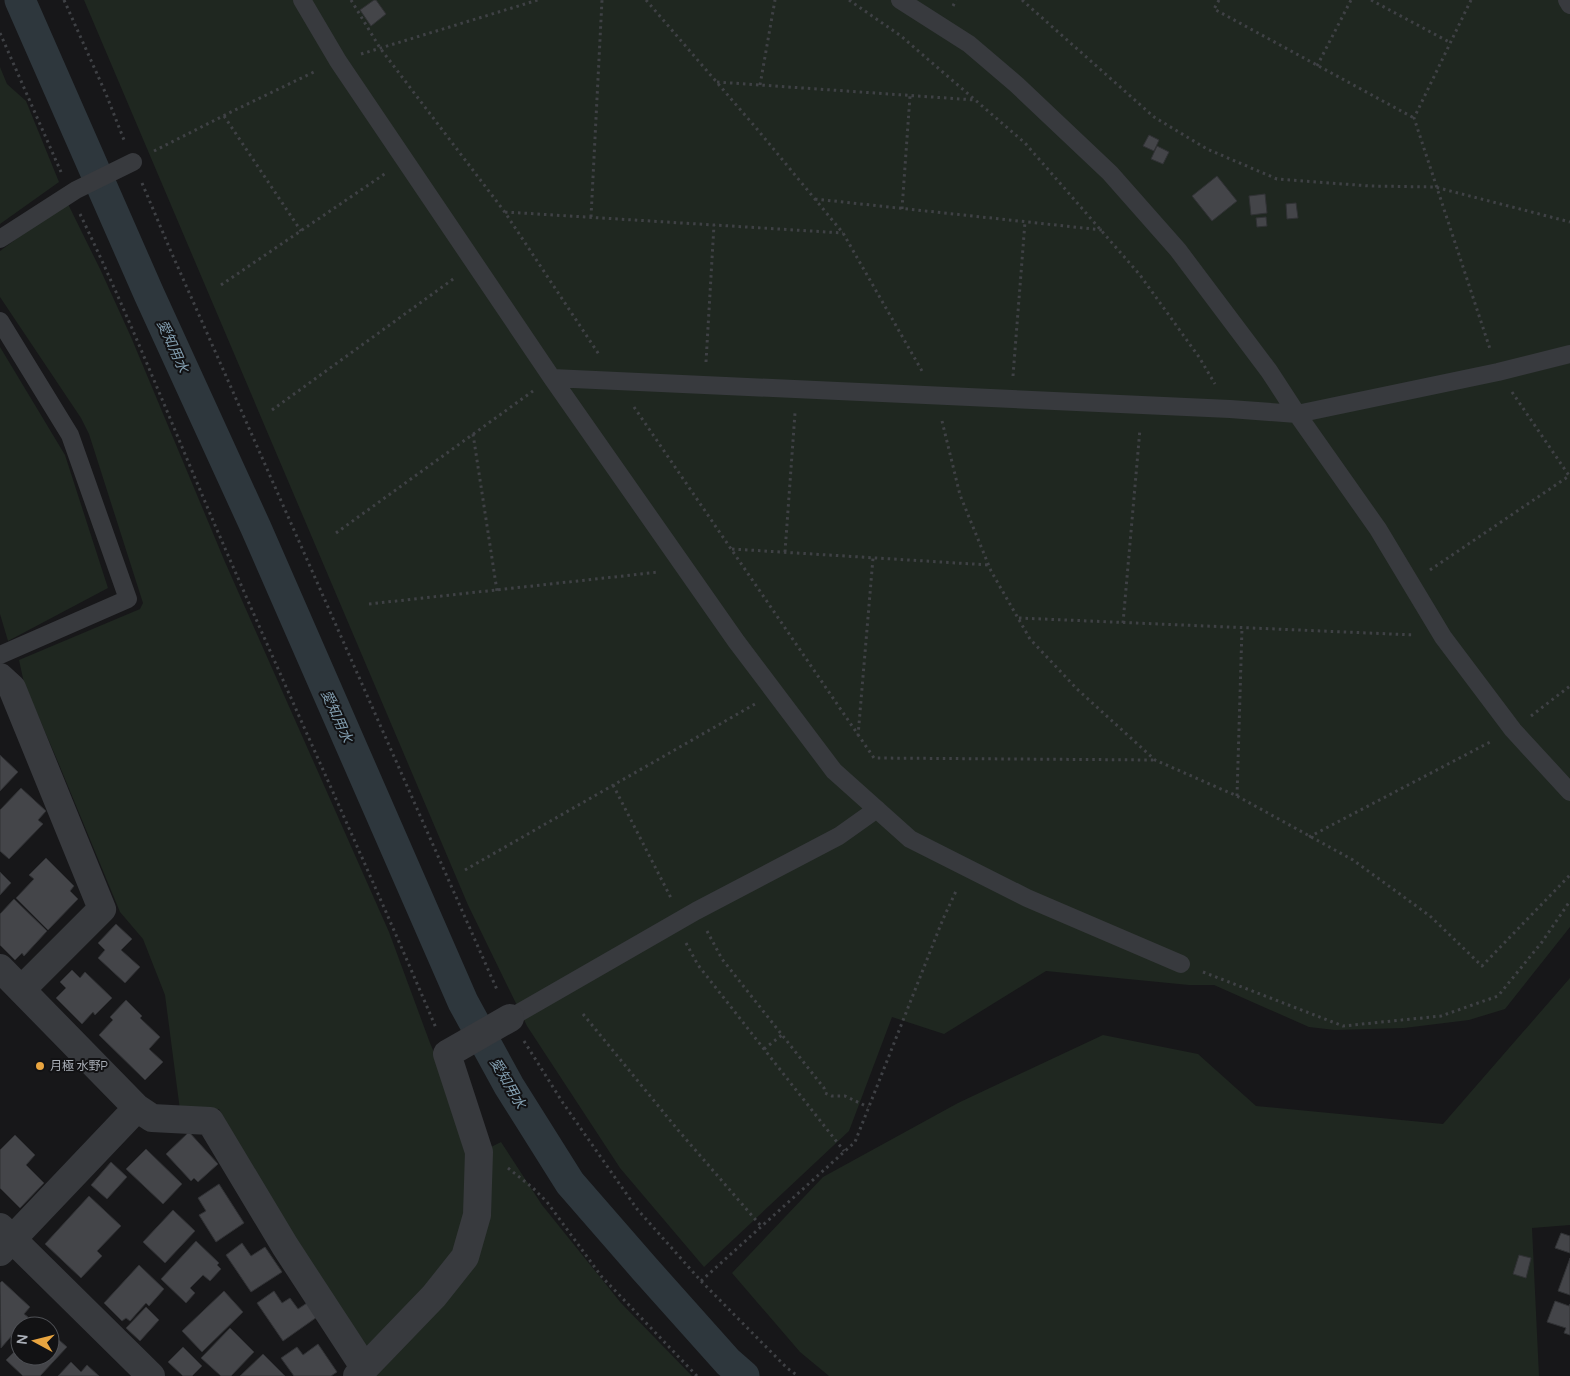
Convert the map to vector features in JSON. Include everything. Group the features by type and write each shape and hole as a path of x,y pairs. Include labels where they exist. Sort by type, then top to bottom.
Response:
{"street":[{"path":"0,677 12,688 102,909 22,989"},
{"path":"0,968 137,1108 152,1118 210,1121 360,1372 434,1296 465,1257 477,1215 479,1152 447,1054 510,1018"},
{"path":"137,1108 4,1240 151,1376"}],"lane":[{"path":"302,0 338,61 474,264 684,570 834,771 910,839 1027,898 1181,964"},
{"path":"900,0 969,44 1017,85 1110,173 1184,257 1269,371 1378,529 1444,636 1513,730 1570,792"},
{"path":"1568,0 1570,5"},
{"path":"0,239 73,192 133,162"},
{"path":"0,321 70,435 128,599 0,656"},
{"path":"552,378 1230,409 1297,414 1498,372 1570,354"},
{"path":"510,1018 684,917 839,836 877,809"}],"path":[{"path":"64,0 106,94 169,247 510,1018 563,1103 638,1209 701,1281 798,1376"},
{"path":"351,0 380,48 504,212 616,381 874,758 1155,760"},
{"path":"133,162 338,61 538,0"},
{"path":"591,217 602,0"},
{"path":"646,0 842,233 936,396 960,495 989,565 1030,639 1077,689 1155,760 1237,796 1353,860 1430,916 1482,966 1570,876"},
{"path":"760,85 774,0"},
{"path":"848,0 901,36 1025,143 1140,275 1199,357 1230,409"},
{"path":"1022,0 1154,117 1207,149 1277,179 1370,186 1436,186 1570,222"},
{"path":"1219,0 1214,9 1414,118 1498,372 1570,476 1411,582"},
{"path":"1317,66 1352,0"},
{"path":"1371,0 1451,43"},
{"path":"1414,118 1471,0"},
{"path":"0,33 73,192 230,561 447,1054"},
{"path":"716,82 976,100"},
{"path":"902,209 910,96"},
{"path":"224,116 302,231"},
{"path":"222,285 405,160"},
{"path":"815,199 1102,230"},
{"path":"504,212 842,233"},
{"path":"1011,399 1025,222"},
{"path":"705,385 714,225"},
{"path":"272,410 474,264"},
{"path":"336,532 552,378"},
{"path":"785,552 797,389"},
{"path":"1123,623 1142,405"},
{"path":"473,434 496,591"},
{"path":"731,549 989,565"},
{"path":"858,736 873,558"},
{"path":"369,604 684,570"},
{"path":"1018,618 1444,636"},
{"path":"1237,796 1242,628"},
{"path":"1309,837 1513,730 1570,686"},
{"path":"465,870 775,692"},
{"path":"613,785 684,917 698,965 844,1151"},
{"path":"701,1281 855,1142 943,919 967,869"},
{"path":"1181,964 1343,1026 1441,1016 1498,996 1542,942 1570,901"},
{"path":"684,917 722,958 824,1088 825,1093 832,1096 845,1096 868,1107"},
{"path":"583,1014 678,1130 761,1226"},
{"path":"764,1049 782,1035"},
{"path":"479,1152 491,1156 533,1188 546,1202 602,1277 697,1376"}],"shaded area":[{"path":"84,0 1570,0 1570,927 1505,1009 1469,1020 1404,1028 1335,1030 1309,1027 1214,985 1189,985 1046,971 944,1034 892,1017 849,1131 704,1267 620,1168 527,1026 468,905"},
{"path":"0,67 7,84 26,101 59,182 0,224"},
{"path":"68,204 131,337 225,562 389,932 430,1043 459,1112 467,1161 465,1224 447,1266 367,1346 299,1250 219,1109 180,1110 165,995 143,939 120,912 24,683 19,660 140,609 143,603 89,434 81,418 0,297 0,251 40,221"},
{"path":"0,347 65,455 108,588 8,641 0,614"},
{"path":"1570,978 1570,1225 1532,1228 1539,1376 829,1376 800,1352 732,1273 823,1177 958,1103 1103,1035 1198,1054 1256,1106 1443,1124"},
{"path":"501,1142 542,1205 621,1303 692,1376 376,1376 438,1309 489,1148"}],"building":[{"path":"376,0 386,14 371,26 360,10"},
{"path":"1149,135 1159,140 1154,151 1143,146"},
{"path":"1157,146 1169,152 1163,164 1151,159"},
{"path":"1217,176 1237,201 1212,221 1192,196"},
{"path":"1265,194 1267,213 1251,215 1249,196"},
{"path":"1296,203 1298,218 1287,219 1286,204"},
{"path":"1266,217 1267,226 1257,227 1256,218"},
{"path":"0,755 18,772 0,791"},
{"path":"21,788 46,811 38,820 43,824 9,859 0,851 0,810"},
{"path":"46,858 74,886 70,891 78,899 48,930 16,898 34,879 29,875"},
{"path":"0,872 11,883 0,895"},
{"path":"14,899 47,931 24,956 22,953 15,960 0,945 0,914"},
{"path":"116,924 132,939 121,950 140,967 125,983 98,958 105,950 98,943"},
{"path":"72,970 80,978 85,972 112,998 95,1015 93,1012 82,1024 56,998 66,988 60,982"},
{"path":"126,1000 142,1016 140,1018 160,1037 149,1049 163,1062 145,1080 99,1035 113,1020 110,1017"},
{"path":"189,1132 218,1164 198,1182 194,1178 191,1181 166,1154"},
{"path":"15,1135 35,1155 26,1165 44,1183 20,1208 0,1188 0,1150"},
{"path":"146,1149 182,1184 163,1204 126,1169"},
{"path":"111,1162 127,1177 107,1199 91,1185"},
{"path":"219,1184 244,1223 216,1242 199,1215 206,1211 198,1198"},
{"path":"89,1196 121,1226 97,1251 102,1256 81,1278 45,1244"},
{"path":"173,1210 195,1231 165,1263 143,1242"},
{"path":"1561,1233 1570,1236 1570,1253 1555,1248"},
{"path":"196,1241 219,1263 217,1265 221,1269 210,1281 203,1275 190,1288 195,1293 186,1303 161,1279"},
{"path":"242,1243 251,1256 265,1247 282,1272 251,1292 226,1255"},
{"path":"1519,1255 1531,1258 1526,1278 1513,1274"},
{"path":"1570,1258 1570,1295 1558,1291"},
{"path":"139,1265 164,1289 149,1306 146,1303 130,1321 126,1318 122,1321 104,1303"},
{"path":"2,1281 30,1307 24,1314 27,1316 10,1316 10,1338 1,1348 0,1283"},
{"path":"224,1291 243,1312 202,1352 182,1331"},
{"path":"274,1291 282,1303 290,1298 298,1309 307,1303 317,1317 283,1341 257,1303"},
{"path":"1555,1301 1569,1306 1570,1304 1570,1335 1564,1333 1566,1328 1547,1322"},
{"path":"146,1307 159,1320 140,1341 126,1328"},
{"path":"230,1328 254,1352 231,1376 221,1376 201,1358"},
{"path":"60,1341 67,1347 60,1355"},
{"path":"318,1344 337,1372 331,1376 294,1376 281,1358 297,1347 303,1355"},
{"path":"183,1347 202,1366 192,1376 183,1376 168,1362"},
{"path":"263,1354 285,1376 240,1376"},
{"path":"71,1362 81,1372 87,1365 99,1376 58,1376"},
{"path":"12,1366 49,1366 40,1376 23,1376"}],"waterway":[{"name":"愛知用水","path":"20,0 149,294 256,528 463,1002 509,1086 570,1183 728,1362 744,1376"}],"place":[{"name":"月極 水野P","path":"40,1066"}]}
